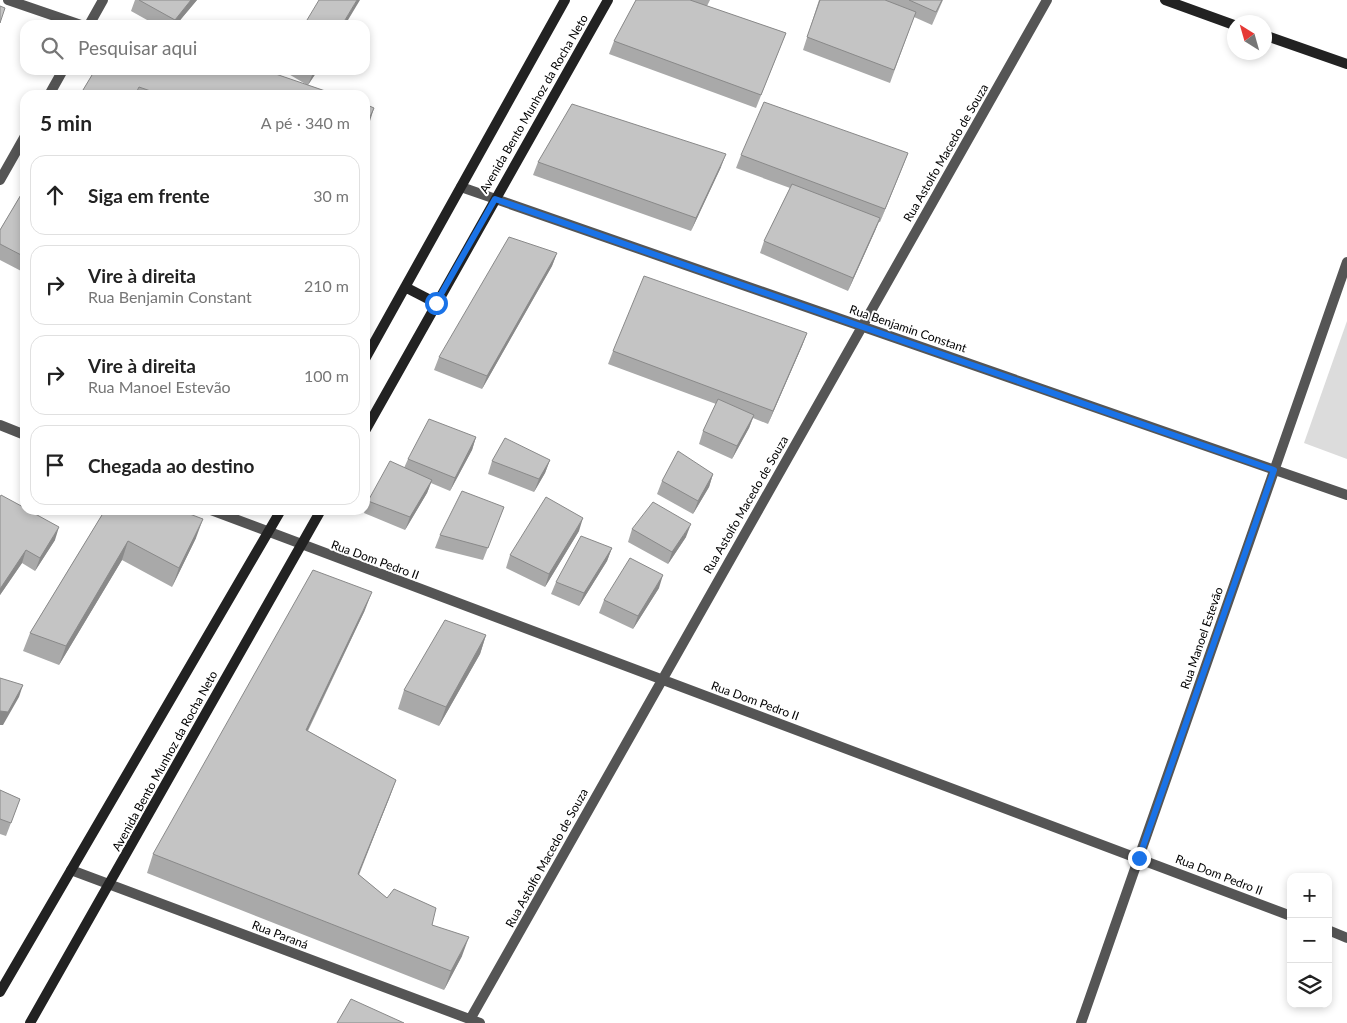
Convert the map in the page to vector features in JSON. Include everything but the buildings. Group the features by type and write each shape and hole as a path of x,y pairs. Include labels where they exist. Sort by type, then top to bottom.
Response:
{"main road":[{"name":"Avenida Bento Munhoz da Rocha Neto","path":"370,350 565,0"},
{"name":"Avenida Bento Munhoz da Rocha Neto","path":"370,422 608,0"},
{"path":"1165,0 1227,22"},
{"path":"1272,38 1347,64"},
{"path":"405,287 436,303"},
{"name":"Avenida Bento Munhoz da Rocha Neto","path":"0,992 278,515"},
{"name":"Avenida Bento Munhoz da Rocha Neto","path":"30,1023 317,515"}],"street":[{"path":"8,0 66,20"},
{"path":"92,20 103,0"},
{"name":"Rua Astolfo Macedo de Souza","path":"473,1022 661,680 1048,0"},
{"path":"51,90 60,75"},
{"path":"0,180 20,145"},
{"name":"Rua Benjamin Constant","path":"461,187 1347,495"},
{"name":"Rua Manoel Estevão","path":"1081,1023 1347,262"},
{"path":"0,425 20,433"},
{"name":"Rua Dom Pedro II","path":"223,515 1287,914"},
{"name":"Rua Paraná","path":"71,870 473,1022"},
{"path":"1332,932 1347,938"}],"shaded area":[{"path":"1347,321 1347,459 1304,443"}],"route":[{"path":"436,303 495,199 1274,470 1139,858"}]}
